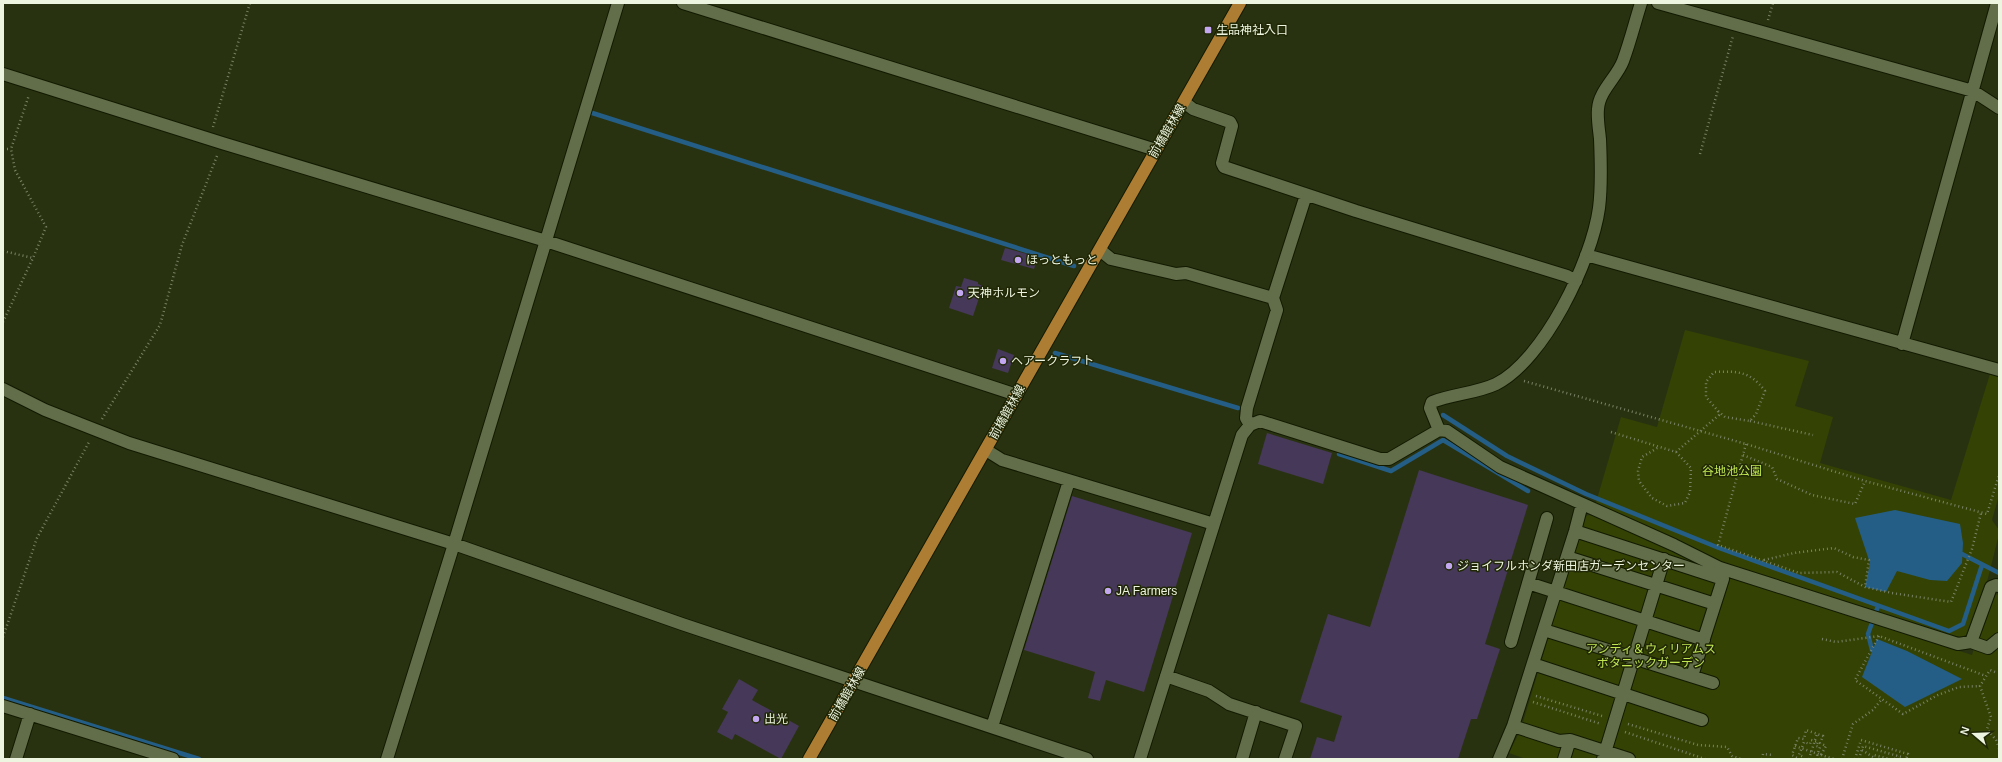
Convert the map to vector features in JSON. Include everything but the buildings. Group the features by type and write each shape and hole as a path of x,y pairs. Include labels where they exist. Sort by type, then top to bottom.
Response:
{"main road":[{"name":"前橋館林線","path":"809,759 1240,3"}],"street":[{"path":"386,759 454,544 618,3"},
{"path":"683,3 1156,150"},
{"path":"1439,430 1430,408 1432,402 1495,384 1508,377 1538,346 1559,314 1576,281 1586,255 1599,209 1601,161 1598,108 1604,92 1623,61 1640,3"},
{"path":"1658,3 1973,91 1999,108"},
{"path":"1902,344 1997,3"},
{"path":"3,74 209,139 546,242 1017,395"},
{"path":"1184,102 1193,109 1230,122 1232,126 1222,163 1224,167 1306,195 1567,276 1576,281"},
{"path":"1250,425 1246,418 1247,408 1277,310 1273,298 1306,195"},
{"path":"1100,250 1111,259 1176,274 1186,273 1273,298"},
{"path":"1586,255 1999,370"},
{"path":"3,389 45,410 95,431 454,544 682,624 855,680 1087,759"},
{"path":"1140,759 1242,435 1250,425 1260,421 1380,459 1389,459 1439,430 1453,434 1500,467 1674,545 1720,568 1958,644 1971,642 1988,648 1999,639"},
{"path":"986,450 1002,460 1214,524"},
{"path":"992,727 1069,480"},
{"path":"1499,759 1513,726 1567,557 1582,504"},
{"path":"1511,642 1547,518"},
{"path":"1575,531 1724,579 1692,676"},
{"path":"1567,557 1715,604"},
{"path":"1604,755 1664,559"},
{"path":"1528,583 1704,640"},
{"path":"1971,642 1991,587 1996,585 1999,586"},
{"path":"1544,630 1713,683"},
{"path":"1532,664 1702,720"},
{"path":"1166,676 1209,691 1230,704 1296,726 1285,759"},
{"path":"3,706 173,759"},
{"path":"1242,759 1256,712"},
{"path":"16,759 30,714"},
{"path":"1513,726 1559,741 1570,740 1604,755 1629,759"},
{"path":"1564,759 1570,740"}],"path":[{"path":"209,139 250,3"},
{"path":"1765,32 1773,3"},
{"path":"1700,154 1736,24"},
{"path":"3,322 46,227 15,170 11,149 34,83"},
{"path":"3,637 37,538 95,431 160,324 182,246 222,143"},
{"path":"3,149 11,149"},
{"path":"3,251 33,258"},
{"path":"1750,421 1756,414 1765,391 1757,381 1738,371 1714,372 1706,382 1706,397 1725,417 1813,435"},
{"path":"1508,377 1702,431 1865,481 1981,513 1987,514 1999,474"},
{"path":"1676,452 1719,415 1718,411"},
{"path":"1611,432 1676,452 1690,468 1690,492 1685,503 1667,506 1652,498 1639,481 1638,471 1642,457 1659,447"},
{"path":"1746,444 1718,545 1799,573 1837,572 1865,587 1892,593 1951,602 1972,549 1981,513"},
{"path":"1743,455 1772,467 1777,479 1805,492 1855,504 1865,481"},
{"path":"1763,560 1794,553 1834,548 1853,557 1869,560 1865,587"},
{"path":"1879,636 1855,680 1903,714 1938,695 1959,687 1980,686"},
{"path":"1822,639 1836,642 1879,636 1986,676"},
{"path":"1980,686 1990,670 1995,672"},
{"path":"1980,686 1991,717 1987,729 1996,740 1999,748"},
{"path":"1524,692 1698,746 1727,748 1732,756 1740,759"},
{"path":"1842,759 1853,724 1873,710 1882,699"},
{"path":"1799,759 1792,756 1798,738 1804,739 1806,730 1823,736 1820,743 1826,746 1816,759"},
{"path":"1809,759 1817,734"},
{"path":"1804,759 1804,756 1800,755 1804,742 1810,744 1811,740 1815,741"},
{"path":"1855,759 1861,740 1908,754 1906,759"},
{"path":"1815,741 1818,742 1816,746 1820,747 1820,759"},
{"path":"1795,746 1834,759"},
{"path":"1859,759 1863,746 1902,757 1901,759"},
{"path":"1862,750 1872,758 1874,755 1889,759"},
{"path":"1762,759 1763,754 1772,755"},
{"path":"1895,759 1898,756"}],"green space":[{"name":"谷地池公園","path":"1685,330 1809,361 1795,406 1833,417 1820,463 1951,500 1990,374 1999,377 1999,495 1992,520 1999,530 1999,534 1988,578 1968,634 1959,639 1716,560 1595,506 1621,417 1657,427"},
{"name":"アンディ＆ウィリアムス ボタニックガーデン","path":"1588,515 1600,516 1731,578 1972,655 1989,600 1994,594 1999,595 1999,759 1526,759 1509,753 1521,729 1584,518"}],"water":[{"path":"1895,510 1960,524 1963,543 1962,563 1947,581 1930,580 1897,571 1886,592 1865,587 1870,563 1855,518"},
{"path":"1877,639 1907,651 1962,679 1905,707 1862,677"}],"waterway":[{"path":"586,111 1074,266"},
{"path":"1055,353 1238,408"},
{"path":"1443,415 1507,456 1586,494 1719,548 1949,631 1963,624 1982,565"},
{"path":"1339,454 1391,471 1443,440 1528,491"},
{"path":"1962,554 1999,573"},
{"path":"1872,650 1868,634 1878,606"},
{"path":"3,698 199,759"}],"place":[{"name":"生品神社入口","path":"1208,30"},
{"name":"ほっともっと","path":"1018,260"},
{"name":"天神ホルモン","path":"960,293"},
{"name":"ヘアークラフト","path":"1003,361"},
{"name":"ジョイフルホンダ新田店ガーデンセンター","path":"1449,566"},
{"name":"JA Farmers","path":"1108,591"},
{"name":"出光","path":"756,719"}]}
